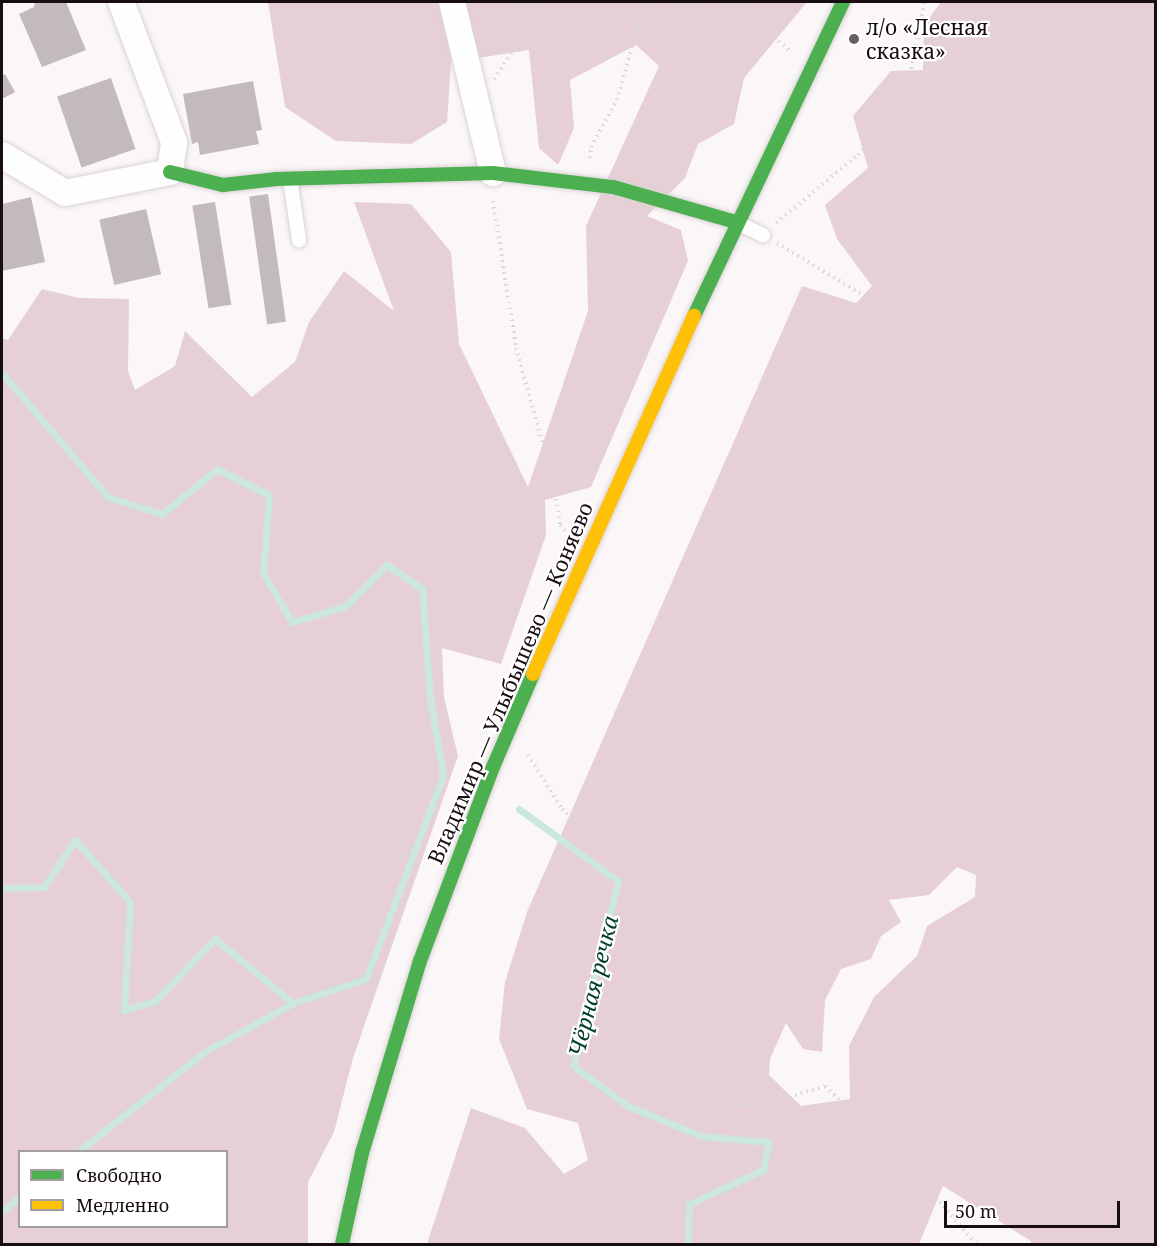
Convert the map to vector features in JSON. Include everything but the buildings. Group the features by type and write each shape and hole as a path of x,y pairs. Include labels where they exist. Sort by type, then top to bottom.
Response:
{"main road":[{"name":"Владимир — Улыбышево — Коняево","path":"342,1245 362,1153 420,961 510,727 585,555 736,222 843,2"},
{"path":"170,172 223,185 291,179 493,173 613,187 736,222"}],"street":[{"path":"2,155 65,193 170,172 174,142 121,2"},
{"path":"452,2 493,173"}],"lane":[{"path":"291,179 298,240"},
{"path":"736,222 763,235"}],"path":[{"path":"477,105 522,36 530,2"},
{"path":"586,185 591,147 617,100 645,2"},
{"path":"638,29 682,11 694,2"},
{"path":"733,2 810,69"},
{"path":"925,2 904,104 858,155 763,235 899,317 931,330 1080,390 1155,394"},
{"path":"493,173 494,218 516,348 553,482 560,525 585,555"},
{"path":"510,727 562,809 623,867 666,1032 701,1101 738,1106 772,1102 825,1086 912,1170 976,1245"}],"shaded area":[{"path":"268,2 807,2 744,78 734,124 698,144 685,178 647,216 681,230 688,261 591,487 545,500 546,535 501,664 442,648 444,697 458,756 353,1058 334,1132 308,1182 308,1244 2,1244 2,338 8,340 42,289 79,298 129,299 128,371 135,390 175,366 185,331 252,397 295,362 309,322 344,271 394,311 354,202 411,204 451,252 459,344 528,487 588,311 586,226 659,66 636,45 570,80 574,128 558,165 539,148 529,50 451,62 447,122 411,144 336,141 285,107"},
{"path":"941,2 1155,2 1155,1244 1031,1244 1031,1241 943,1186 919,1244 427,1244 471,1108 525,1128 564,1174 588,1160 578,1123 527,1109 499,1039 505,982 527,912 802,286 856,303 872,286 837,239 825,205 868,168 853,116 891,71 923,70 924,25","holes":["957,867 976,875 975,897 927,926 917,956 874,997 849,1046 850,1099 801,1106 769,1075 770,1059 786,1023 803,1049 822,1052 825,1000 841,969 871,959 881,936 901,922 889,900 929,895"]}],"waterway":[{"path":"2,373 108,497 162,514 217,469 269,495 263,573 292,622 346,606 387,565 422,589 430,698 443,776 366,979 293,1003 215,939 155,1001 124,1010 130,902 75,840 44,887 2,888"},
{"name":"Чёрная речка","path":"519,809 618,881 573,1066 628,1106 701,1136 769,1142 763,1170 689,1204 688,1244"},
{"path":"81,1150 204,1052 293,1003"},
{"path":"2,1211 18,1199"}],"traffic: fast":[{"path":"694,316 843,2"},
{"path":"170,172 223,185 277,179 493,173 613,187 736,222"},
{"path":"342,1244 362,1153 420,961 493,767 533,674"}],"traffic: slow":[{"path":"533,674 694,316"}],"place":[{"name":"л/о «Лесная сказка»","path":"854,39"}]}
